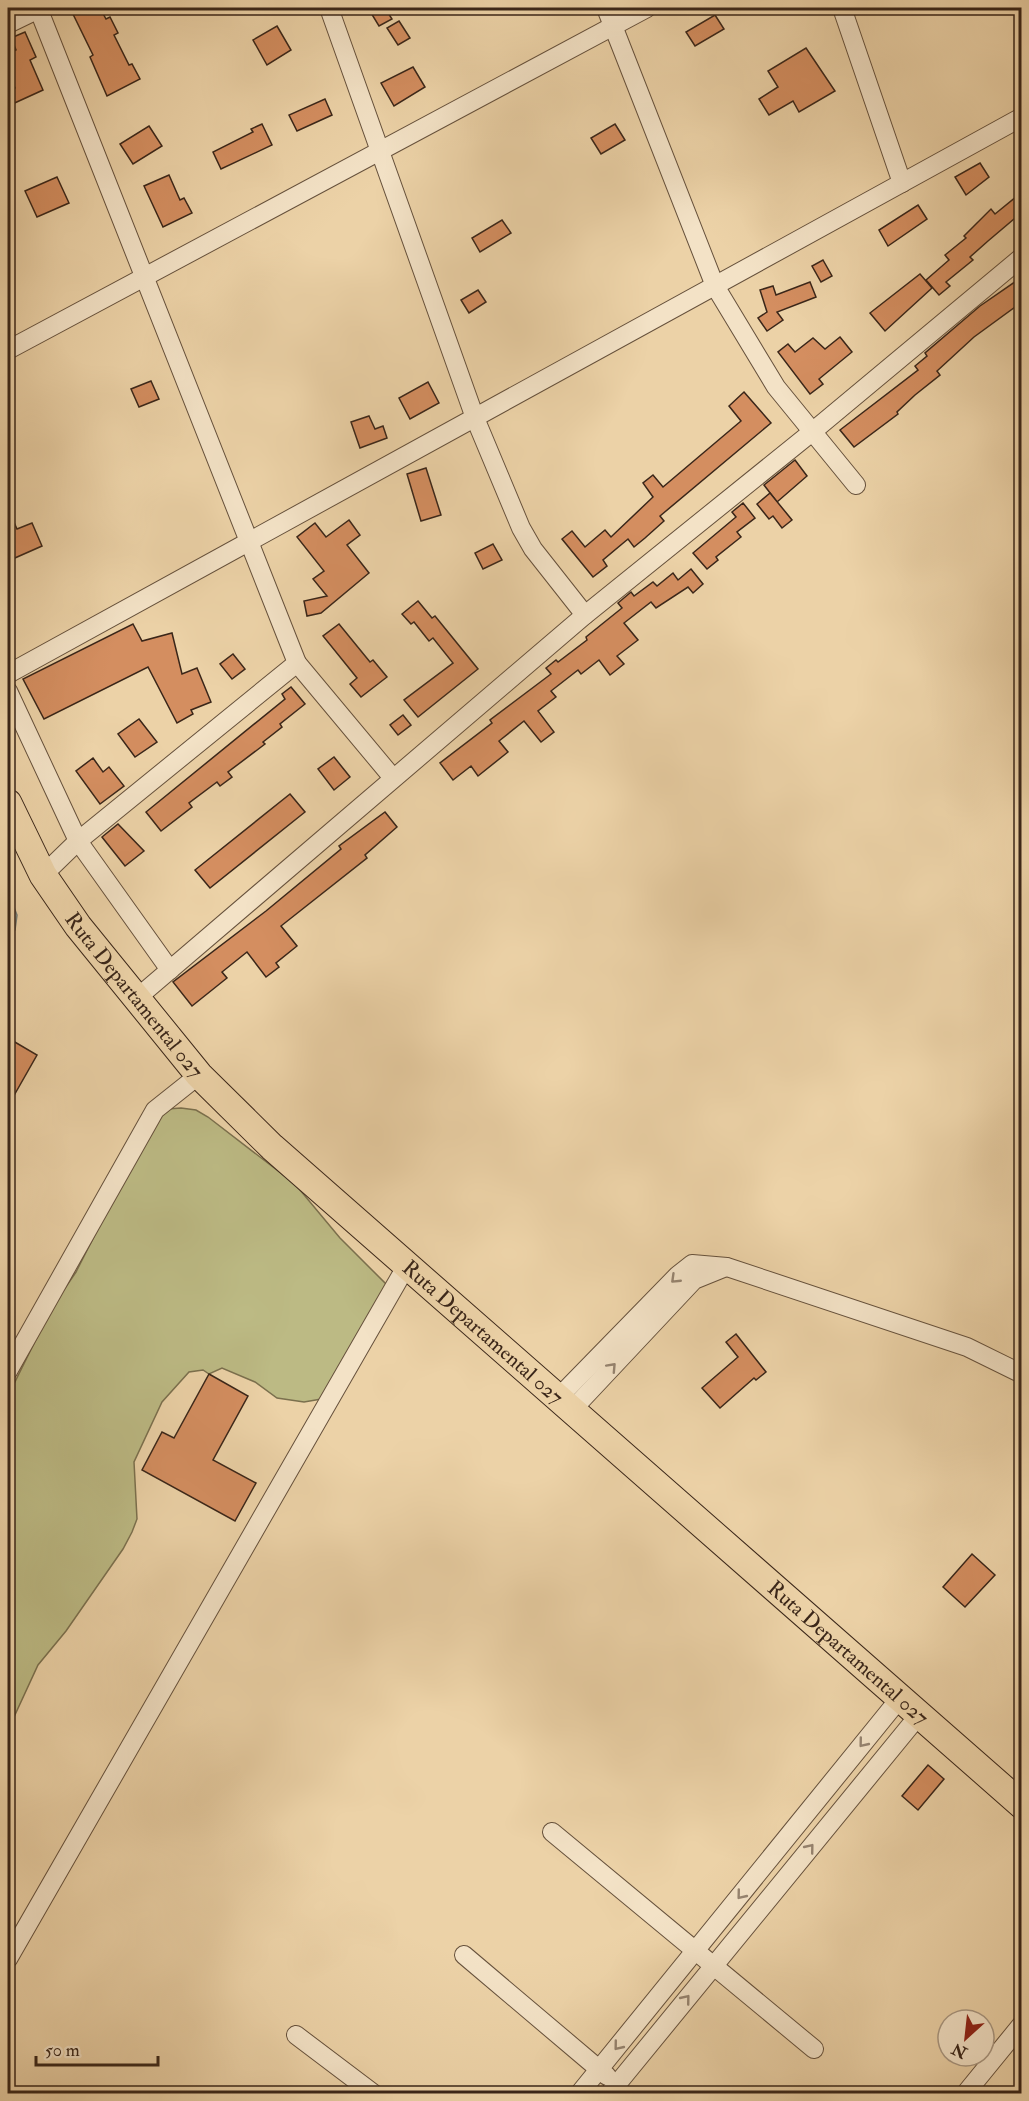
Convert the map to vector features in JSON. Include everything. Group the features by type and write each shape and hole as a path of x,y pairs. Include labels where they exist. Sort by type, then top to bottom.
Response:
{"main road":[{"name":"Ruta Departamental 027","path":"8,803 43,875 78,926 199,1075 272,1147 1022,1805"}],"street":[{"path":"8,24 39,8 297,663 393,778"},
{"path":"329,8 475,418 520,528 533,549 585,615"},
{"path":"606,8 715,286 776,387 856,485"},
{"path":"8,350 647,8"},
{"path":"842,8 902,183"},
{"path":"8,674 1022,117"},
{"path":"137,998 585,615 812,432 1022,257"},
{"path":"43,875 78,841 297,663"},
{"path":"8,691 78,841 170,970"},
{"path":"8,1371 155,1110 199,1075"},
{"path":"8,1959 407,1265"},
{"path":"565,1404 694,1280 728,1267 967,1347 1022,1374"},
{"path":"579,2094 696,1951 910,1706"},
{"path":"464,1955 599,2069 613,2089 714,1966 910,1706"},
{"path":"552,1832 814,2049"},
{"path":"965,2094 1022,2024"},
{"path":"297,2034 374,2094"}],"shaded area":[{"path":"167,1109 196,1110 208,1117 295,1184 340,1238 389,1287 333,1397 304,1402 277,1398 255,1382 222,1368 209,1374 203,1370 189,1372 162,1402 134,1462 137,1519 132,1532 123,1549 66,1631 38,1665 8,1730 8,1396 52,1307 76,1272 110,1205 139,1138"}],"water":[{"path":"8,892 17,915 15,930 8,937"}],"building":[{"path":"70,8 100,8 106,19 110,17 118,33 114,35 129,65 132,64 140,79 107,96 90,57 93,55"},
{"path":"368,8 385,8 392,19 379,26"},
{"path":"715,15 724,29 695,46 686,32"},
{"path":"399,21 410,38 398,45 387,28"},
{"path":"277,26 291,50 267,65 253,40"},
{"path":"25,32 36,57 30,60 43,90 8,106 8,92 15,88 8,72 14,69 8,54 16,50 11,38"},
{"path":"806,48 835,91 799,112 793,101 769,115 759,99 778,87 768,71"},
{"path":"413,67 425,87 394,106 381,83"},
{"path":"325,99 332,115 297,131 289,115"},
{"path":"262,124 272,145 221,169 213,152 253,132 251,129"},
{"path":"615,124 625,140 601,154 591,138"},
{"path":"149,126 162,146 133,164 120,144"},
{"path":"980,163 989,177 966,195 955,177"},
{"path":"169,175 180,200 184,198 192,213 163,227 144,186"},
{"path":"57,177 69,203 37,217 25,191"},
{"path":"1022,192 1022,227 1014,219 970,257 973,260 946,282 950,286 939,295 926,280 949,260 945,255 966,238 964,236 991,209 995,214"},
{"path":"918,205 927,219 888,246 879,230"},
{"path":"502,220 511,233 480,252 472,238"},
{"path":"823,260 832,276 821,282 812,266"},
{"path":"920,274 932,288 885,331 870,313"},
{"path":"1022,277 1022,302 974,337 937,371 940,375 915,395 897,412 898,414 854,447 840,430 918,370 915,366 927,356 925,353 980,306"},
{"path":"810,282 816,297 777,312 783,320 767,331 758,318 767,312 760,290 773,286 776,295"},
{"path":"478,290 486,302 469,313 461,300"},
{"path":"840,337 852,352 819,379 823,384 810,394 778,352 788,344 795,352 813,338 825,349"},
{"path":"151,381 159,399 139,407 131,389"},
{"path":"428,382 439,403 410,419 399,398"},
{"path":"744,392 771,423 660,516 664,521 634,547 628,539 603,560 607,566 593,577 562,539 572,531 585,547 605,530 611,537 653,497 643,483 653,475 663,487 741,421 729,406"},
{"path":"369,416 375,429 383,426 387,438 360,448 351,422"},
{"path":"795,460 807,476 777,502 764,485"},
{"path":"426,468 441,515 421,521 407,474"},
{"path":"770,493 792,520 782,528 773,516 769,519 757,504"},
{"path":"743,503 755,518 737,532 741,537 716,557 718,560 707,569 693,553 736,517 732,512"},
{"path":"8,509 17,529 32,523 42,546 8,561"},
{"path":"349,520 360,535 347,545 369,573 321,613 307,616 304,601 327,596 313,579 324,571 297,537 315,523 326,537"},
{"path":"493,544 502,560 483,569 475,553"},
{"path":"691,569 703,584 693,593 688,587 656,608 651,602 624,623 638,640 617,656 624,664 610,675 599,660 581,674 578,670 551,691 556,697 538,711 554,732 541,742 524,721 499,741 508,752 478,776 471,766 453,780 440,763 492,723 490,720 551,674 546,668 556,660 558,662 587,640 586,637 622,608 618,603 631,592 634,596 653,582 657,586 673,573 678,580"},
{"path":"418,601 432,618 435,616 478,669 418,717 404,700 453,663 433,638 429,641 414,622 411,624 402,614"},
{"path":"133,624 142,641 172,633 182,674 197,668 211,702 191,710 193,714 177,723 148,667 44,719 23,679"},
{"path":"339,624 370,662 373,660 387,677 361,697 350,684 357,678 323,636"},
{"path":"233,654 245,669 232,679 220,664"},
{"path":"291,687 305,704 280,724 282,727 263,742 265,744 228,772 232,777 220,786 217,782 189,803 192,807 161,831 146,812 285,699 282,694"},
{"path":"403,715 411,725 398,735 390,725"},
{"path":"139,719 157,742 135,757 118,734"},
{"path":"334,757 350,777 334,790 318,769"},
{"path":"93,758 103,772 109,767 124,786 100,804 76,771"},
{"path":"290,794 305,812 210,888 195,870"},
{"path":"385,812 397,827 365,855 367,858 281,926 297,946 276,963 279,967 266,977 247,952 222,972 227,978 192,1006 173,982 266,911 341,849 339,846"},
{"path":"118,824 144,851 125,866 102,837"},
{"path":"8,1038 37,1055 8,1106"},
{"path":"736,1334 766,1372 756,1380 754,1378 720,1408 702,1388 738,1357 726,1342"},
{"path":"209,1374 248,1396 213,1460 256,1483 235,1521 142,1470 162,1432 174,1438"},
{"path":"972,1554 995,1575 965,1607 943,1587"},
{"path":"928,1765 944,1779 918,1810 902,1796"}]}
